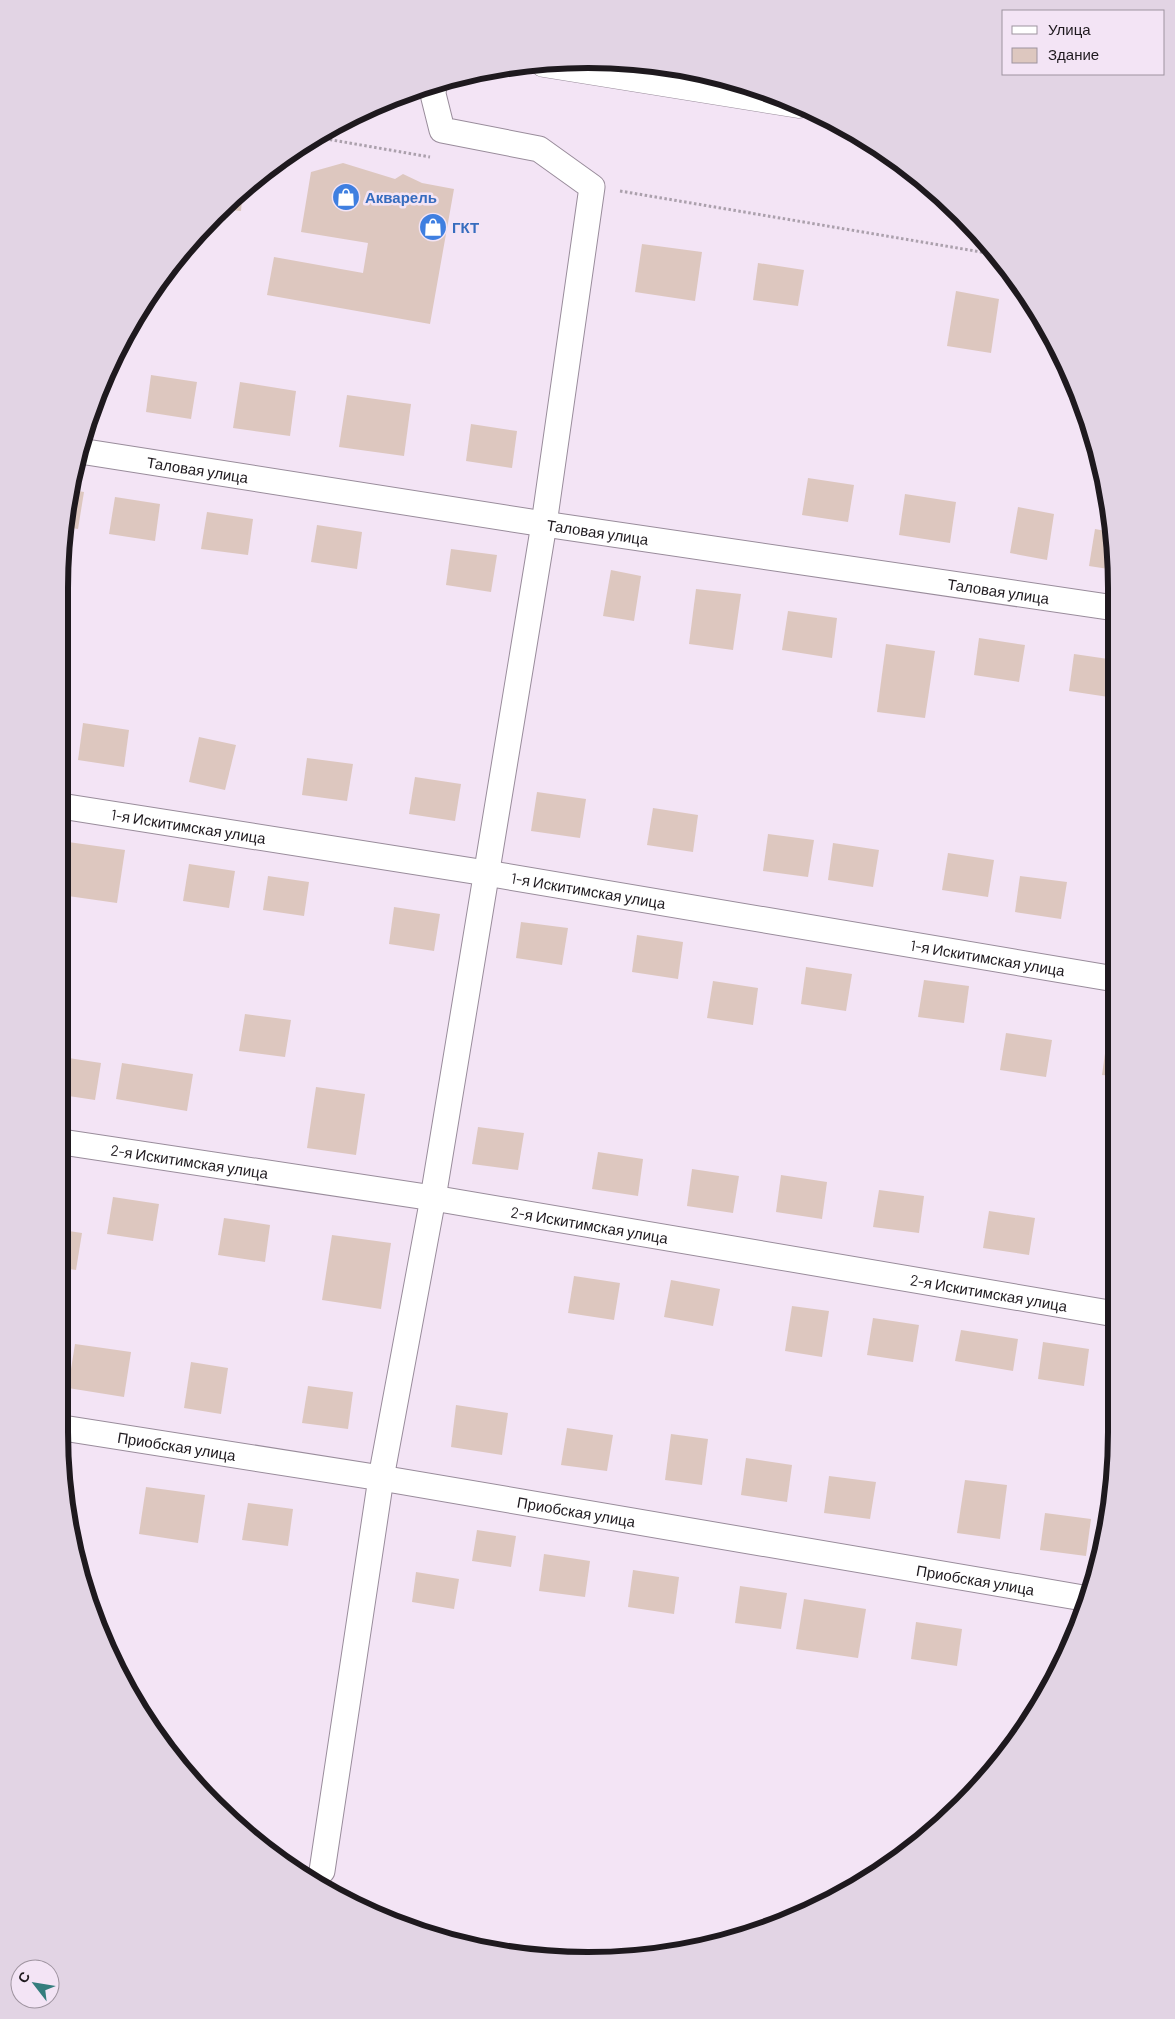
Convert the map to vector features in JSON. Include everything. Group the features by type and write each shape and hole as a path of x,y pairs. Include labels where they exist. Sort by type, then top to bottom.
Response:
{"highway":[{"path":"577,68 764,98"}],"street":[{"path":"322,1871 381,1478 433,1198 544,524 592,187 539,149 442,130 433,91"},
{"name":"Таловая улица","path":"85,452 544,524 1108,607"},
{"name":"1-я Искитимская улица","path":"68,807 486,873 1108,978"},
{"name":"2-я Искитимская улица","path":"68,1143 433,1198 1108,1313"},
{"name":"Приобская улица","path":"68,1429 381,1478 1081,1597"}],"path":[{"path":"325,139 439,159"},
{"path":"592,187 984,253"}],"building":[{"path":"343,163 395,179 403,174 422,183 454,189 430,324 267,295 274,257 363,273 368,243 301,232 311,172"},
{"path":"242,200 241,211 231,210"},
{"path":"642,244 702,252 695,301 635,292"},
{"path":"758,263 804,270 798,306 753,300"},
{"path":"956,291 999,299 991,353 947,346"},
{"path":"151,375 197,382 191,419 146,412"},
{"path":"240,382 296,391 290,436 233,428"},
{"path":"347,395 411,404 404,456 339,447"},
{"path":"471,424 517,431 512,468 466,461"},
{"path":"808,478 854,485 848,522 802,515"},
{"path":"76,491 84,492 78,529 71,528"},
{"path":"905,494 956,502 950,543 899,535"},
{"path":"115,497 160,504 155,541 109,534"},
{"path":"1018,507 1054,514 1047,560 1010,553"},
{"path":"207,512 253,519 248,555 201,549"},
{"path":"317,525 362,532 357,569 311,562"},
{"path":"1095,529 1104,531 1107,569 1089,566"},
{"path":"451,549 497,555 491,592 446,585"},
{"path":"611,570 641,576 634,621 603,616"},
{"path":"696,589 741,594 733,650 689,644"},
{"path":"788,611 837,618 832,658 782,650"},
{"path":"979,638 1025,645 1019,682 974,675"},
{"path":"886,644 935,651 925,718 877,712"},
{"path":"1074,654 1108,659 1108,697 1069,691"},
{"path":"83,723 129,730 124,767 78,760"},
{"path":"199,737 236,745 225,790 189,782"},
{"path":"307,758 353,764 347,801 302,795"},
{"path":"415,777 461,784 455,821 409,814"},
{"path":"537,792 586,799 580,838 531,831"},
{"path":"653,808 698,815 693,852 647,845"},
{"path":"768,834 814,840 808,877 763,871"},
{"path":"68,842 125,850 117,903 68,896"},
{"path":"833,843 879,850 873,887 828,880"},
{"path":"948,853 994,860 988,897 942,890"},
{"path":"189,864 235,871 229,908 183,901"},
{"path":"268,876 309,882 304,916 263,910"},
{"path":"1020,876 1067,882 1061,919 1015,912"},
{"path":"394,907 440,914 434,951 389,944"},
{"path":"521,922 568,928 562,965 516,958"},
{"path":"637,935 683,942 678,979 632,972"},
{"path":"806,967 852,974 846,1011 801,1004"},
{"path":"924,980 969,986 964,1023 918,1017"},
{"path":"713,981 758,988 753,1025 707,1018"},
{"path":"245,1014 291,1020 285,1057 239,1051"},
{"path":"1108,1032 1108,1075 1102,1075"},
{"path":"1006,1033 1052,1040 1046,1077 1000,1070"},
{"path":"68,1058 101,1063 95,1100 68,1096"},
{"path":"122,1063 193,1074 187,1111 116,1099"},
{"path":"316,1087 365,1094 356,1155 307,1148"},
{"path":"478,1127 524,1133 518,1170 472,1164"},
{"path":"598,1152 643,1159 638,1196 592,1189"},
{"path":"692,1169 739,1176 733,1213 687,1206"},
{"path":"781,1175 827,1182 822,1219 776,1212"},
{"path":"879,1190 924,1196 919,1233 873,1227"},
{"path":"113,1197 159,1204 153,1241 107,1234"},
{"path":"989,1211 1035,1218 1029,1255 983,1248"},
{"path":"224,1218 270,1225 265,1262 218,1255"},
{"path":"68,1231 82,1233 76,1270 68,1269"},
{"path":"332,1235 391,1243 381,1309 322,1300"},
{"path":"574,1276 620,1283 614,1320 568,1313"},
{"path":"671,1280 720,1289 713,1326 664,1317"},
{"path":"792,1306 829,1311 822,1357 785,1351"},
{"path":"873,1318 919,1325 913,1362 867,1355"},
{"path":"961,1330 1018,1339 1013,1371 955,1361"},
{"path":"1043,1342 1089,1349 1084,1386 1038,1379"},
{"path":"75,1344 131,1352 124,1397 68,1388"},
{"path":"191,1362 228,1368 221,1414 184,1408"},
{"path":"308,1386 353,1392 348,1429 302,1423"},
{"path":"456,1405 508,1413 502,1455 451,1447"},
{"path":"567,1428 613,1435 607,1471 561,1465"},
{"path":"671,1434 708,1439 702,1485 665,1480"},
{"path":"746,1458 792,1465 787,1502 741,1495"},
{"path":"829,1476 876,1482 870,1519 824,1513"},
{"path":"965,1480 1007,1485 1000,1539 957,1533"},
{"path":"146,1487 205,1495 198,1543 139,1534"},
{"path":"248,1503 293,1509 288,1546 242,1540"},
{"path":"1045,1513 1091,1519 1086,1556 1040,1550"},
{"path":"477,1530 516,1536 511,1567 472,1561"},
{"path":"544,1554 590,1561 585,1597 539,1591"},
{"path":"633,1570 679,1577 674,1614 628,1607"},
{"path":"416,1572 459,1579 454,1609 412,1602"},
{"path":"740,1586 787,1593 781,1629 735,1623"},
{"path":"804,1599 866,1609 858,1658 796,1649"},
{"path":"916,1622 962,1629 957,1666 911,1659"}],"place":[{"name":"Акварель","path":"346,197"},
{"name":"ГКТ","path":"433,227"}]}
